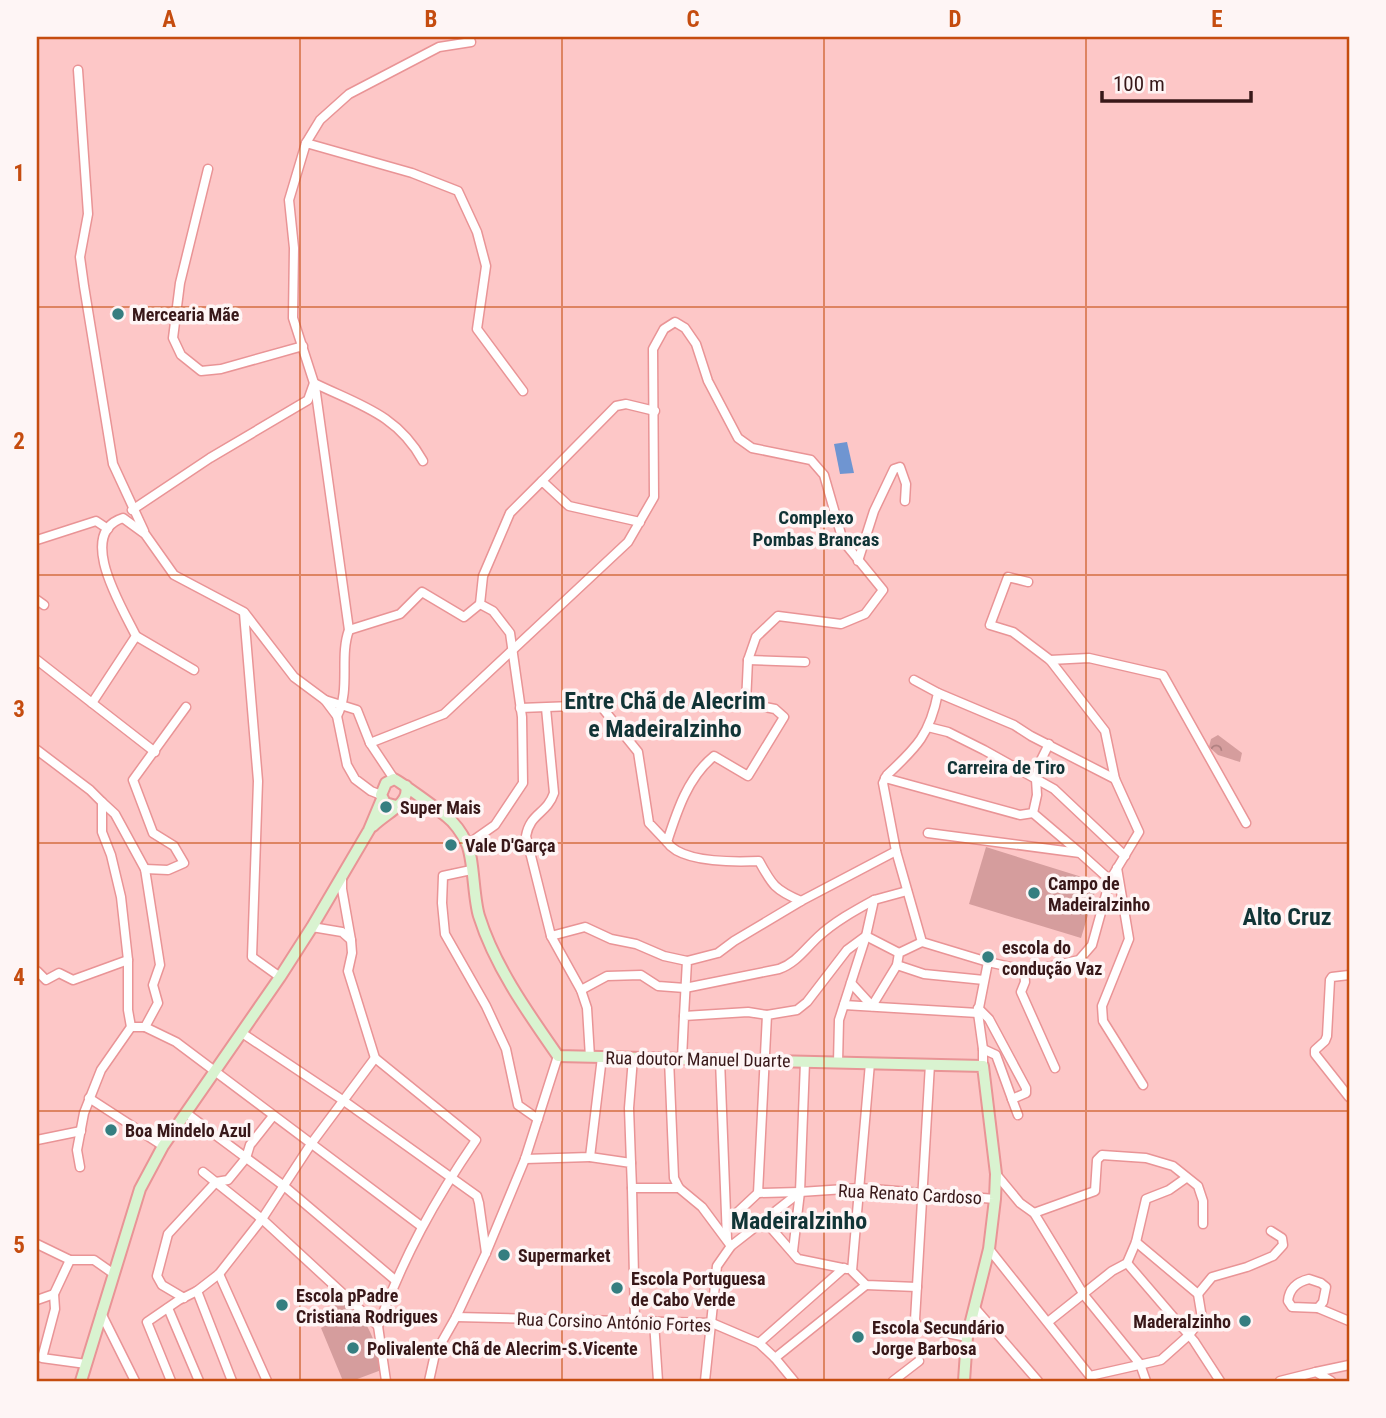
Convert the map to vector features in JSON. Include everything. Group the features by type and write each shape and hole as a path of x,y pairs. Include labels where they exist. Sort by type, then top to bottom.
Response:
{"street":[{"path":"337,716 344,705 343,645 349,630 314,383 293,318 294,248 289,200 306,144 320,120 349,94 439,47 471,42"},
{"path":"78,70 88,214 80,257 113,464 132,510 145,534 174,575 244,612 293,677 325,700 337,716 347,765 355,779 388,804 433,808"},
{"path":"306,144 412,173 458,191 477,232 485,266 477,329 523,391"},
{"path":"208,169 180,283 173,338 181,355 201,371 221,369 303,346"},
{"path":"370,743 444,714 628,542 654,498 653,349 664,329 675,322 685,328 696,344 708,381 738,438 752,448 811,460 824,475 843,541 883,590 865,614 841,624 778,616 756,637 748,660 746,703 775,709 785,717 748,776 714,756 706,762 681,801 667,842"},
{"path":"132,510 210,458 308,400 314,383"},
{"path":"314,383 374,411 400,428 414,444 423,461"},
{"path":"349,630 400,614 422,592 464,617 480,604 482,576 510,513 616,406 626,404 654,411"},
{"path":"858,561 874,511 894,469 900,467 906,484 905,501"},
{"path":"542,481 569,506 640,522"},
{"path":"145,534 123,519 115,521 108,529 101,551 104,566 136,636 194,670"},
{"path":"37,540 96,521 108,529"},
{"path":"899,953 922,942 1029,971 1079,960 1092,945 1110,880 1139,832 1115,779 1105,731 1050,660 1013,632 990,625 1008,577 1028,582"},
{"path":"467,844 495,825 523,783 520,708 510,633 493,611 480,604"},
{"path":"244,612 258,781 252,957 280,977"},
{"path":"92,703 136,636"},
{"path":"1050,660 1089,658 1163,676 1246,824"},
{"path":"37,660 155,752"},
{"path":"748,660 806,662"},
{"path":"914,680 938,693 1014,724 1115,779"},
{"path":"922,942 896,850 883,783 923,738 933,719 938,693"},
{"path":"325,700 356,710 370,743 394,779 446,816 467,844 478,913 486,937 530,1015 558,1056 525,1159 486,1253 435,1354 429,1381"},
{"path":"520,708 600,705 638,752 649,824 671,848 697,858 759,861 772,886 801,901"},
{"path":"145,869 169,870 184,863 174,846 153,832 134,789 133,780 186,707"},
{"path":"546,708 554,793 550,805 528,825 526,836 551,936 581,990 587,1008 596,1057 590,1157"},
{"path":"928,727 948,732 1054,789 1125,856"},
{"path":"1033,813 1039,764 1049,744"},
{"path":"37,750 90,790 115,814 145,869 160,965 153,985 158,1003 145,1027"},
{"path":"885,778 1020,815 1033,813 1110,880"},
{"path":"80,1381 139,1189 163,1146 312,927 369,830 386,783 394,779"},
{"path":"369,830 407,795 405,786"},
{"path":"80,1167 77,1150 89,1098 101,1070 131,1027 128,960 121,897 111,855 102,832 102,802"},
{"path":"928,833 1080,853"},
{"path":"551,936 585,927 611,939 636,944 664,956 687,961 718,953 801,901 896,850"},
{"path":"1117,868 1129,939 1102,1006 1102,1021 1143,1085"},
{"path":"471,870 443,876 445,933 506,1049 518,1105 538,1119"},
{"path":"342,876 352,953 348,971 375,1058 476,1140 421,1226 395,1280 378,1326 384,1380"},
{"path":"581,990 607,976 640,975 658,986 685,988 791,965 818,937 846,915 874,900 907,891"},
{"path":"838,1063 839,1020 866,936 874,900"},
{"path":"312,927 342,932 351,940"},
{"path":"866,936 899,953"},
{"path":"684,1016 748,1012 767,1015 797,1010 807,1002 847,950 866,936"},
{"path":"872,1006 897,965 899,953"},
{"path":"37,971 46,980 59,973 73,979 128,960"},
{"path":"682,1059 687,961"},
{"path":"964,1381 967,1337 989,1249 995,1199 996,1174 978,1010 988,962"},
{"path":"897,965 924,974 984,980"},
{"path":"1024,970 1025,982 1021,992 1055,1068"},
{"path":"1349,975 1332,976 1329,980 1327,1036 1315,1050 1315,1055 1349,1097"},
{"path":"851,983 872,1006"},
{"path":"844,1005 978,1010 989,1019 1026,1088 1026,1093 1012,1098"},
{"path":"727,1222 758,1193 767,1015"},
{"path":"131,1027 145,1027 176,1042 421,1226"},
{"path":"242,1033 344,1101 477,1196 486,1253"},
{"path":"983,1048 996,1055 1018,1115"},
{"name":"Rua doutor Manuel Duarte","path":"558,1056 983,1066"},
{"path":"171,1381 147,1322 219,1274 262,1219 311,1144 375,1058"},
{"path":"632,1058 629,1108 635,1321"},
{"path":"670,1059 674,1178 679,1188 702,1207 729,1243"},
{"path":"720,1060 729,1243"},
{"path":"793,1251 800,1192 805,1062"},
{"path":"759,1343 848,1269 860,1188 870,1063"},
{"path":"930,1065 916,1325 967,1337"},
{"path":"89,1098 163,1146"},
{"path":"186,1113 284,1186 395,1280"},
{"path":"184,1298 162,1285 157,1276 168,1234 216,1182 228,1180 273,1116"},
{"path":"37,1140 81,1130"},
{"path":"1034,1213 1091,1194 1097,1186 1097,1160 1102,1155 1146,1158 1173,1166 1198,1186 1203,1200 1203,1224"},
{"path":"525,1159 590,1157 631,1163"},
{"path":"203,1172 262,1219 378,1326"},
{"path":"996,1174 1020,1203 1034,1213 1084,1295 1140,1364 1146,1381"},
{"path":"1048,1322 1112,1271 1127,1263 1136,1242 1146,1199 1169,1191 1186,1178"},
{"path":"632,1188 679,1188"},
{"name":"Rua Renato Cardoso","path":"758,1193 860,1188 995,1199"},
{"path":"705,1381 717,1266 729,1243 800,1192"},
{"path":"764,1220 798,1259 848,1269 866,1285 917,1287"},
{"path":"1199,1294 1212,1277 1273,1256 1283,1244 1282,1238 1271,1231"},
{"path":"989,1249 1048,1322 1088,1379 1161,1360 1189,1335 1202,1318 1199,1294 1136,1242"},
{"path":"37,1244 71,1260 94,1260 114,1274"},
{"path":"71,1260 54,1294 55,1310 41,1358 86,1364"},
{"path":"1127,1263 1189,1335 1220,1381"},
{"path":"219,1274 267,1381"},
{"path":"1318,1308 1323,1302 1326,1287 1309,1279 1300,1281 1288,1301 1292,1307 1318,1308 1349,1321"},
{"path":"775,1358 866,1285"},
{"path":"197,1291 232,1381"},
{"path":"37,1300 54,1294"},
{"path":"168,1308 199,1381"},
{"path":"975,1308 1038,1381"},
{"path":"101,1313 135,1381"},
{"name":"Rua Corsino António Fortes","path":"456,1317 712,1323 759,1343 794,1381"},
{"path":"654,1322 657,1381"},
{"path":"893,1381 919,1361"},
{"path":"1280,1381 1349,1365"},
{"path":"1316,1372 1328,1380"}],"green space":[{"path":"1218,735 1242,753 1240,762 1218,755 1209,747 1211,739"},
{"name":"Campo de Madeiralzinho","path":"986,847 1098,882 1081,938 969,904"},
{"name":"Polivalente Chã de Alecrim-S.Vicente","path":"337,1303 347,1305 362,1318 373,1338 384,1369 352,1381 343,1381 321,1328 325,1326 324,1316"}],"water":[{"path":"847,442 854,473 840,474 834,444"}],"place":[{"name":"Mercearia Mãe","path":"118,314"},
{"name":"Super Mais","path":"386,807"},
{"name":"Vale D'Garça","path":"451,845"},
{"name":"Campo de Madeiralzinho","path":"1034,893"},
{"name":"escola do condução Vaz","path":"988,957"},
{"name":"Boa Mindelo Azul","path":"111,1130"},
{"name":"Supermarket","path":"504,1255"},
{"name":"Escola Portuguesa de Cabo Verde","path":"617,1288"},
{"name":"Escola pPadre Cristiana Rodrigues","path":"282,1305"},
{"name":"Maderalzinho","path":"1245,1321"},
{"name":"Escola Secundário Jorge Barbosa","path":"858,1337"},
{"name":"Polivalente Chã de Alecrim-S.Vicente","path":"353,1348"}],"district":[{"name":"Complexo Pombas Brancas","path":"816,528"},
{"name":"Entre Chã de Alecrim e Madeiralzinho","path":"665,715"},
{"name":"Carreira de Tiro","path":"1006,767"},
{"name":"Alto Cruz","path":"1287,917"},
{"name":"Madeiralzinho","path":"799,1221"}]}
